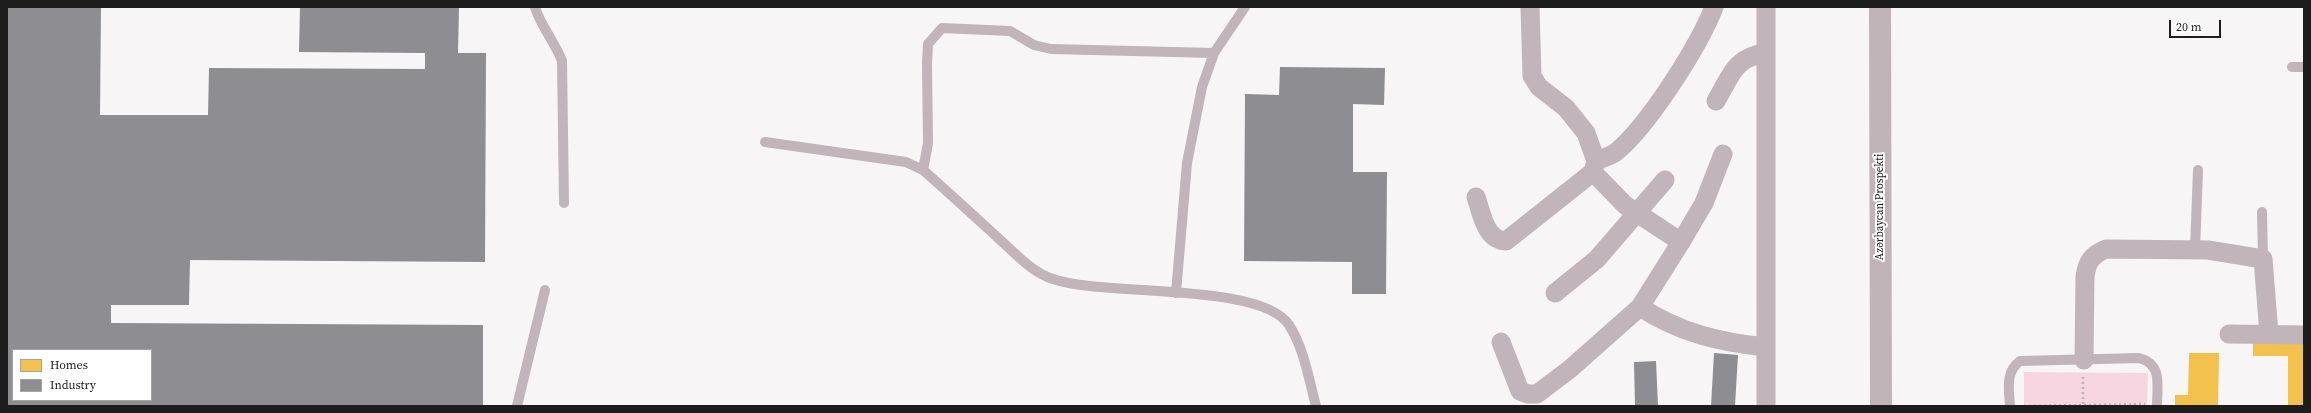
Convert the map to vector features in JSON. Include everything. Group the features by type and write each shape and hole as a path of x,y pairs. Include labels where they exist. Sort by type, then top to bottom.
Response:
{"street":[{"path":"1530,7 1532,76 1539,87 1566,108 1586,133 1591,142 1595,166 1625,205 1681,242"},
{"path":"1476,197 1490,235 1498,241 1506,241 1595,166 1623,146 1655,107 1708,22 1714,7"},
{"path":"1766,7 1766,406"},
{"name":"Azərbaycan Prospekti","path":"1880,7 1880,406"},
{"path":"1716,101 1740,61 1752,55 1766,53"},
{"path":"1501,342 1520,391 1528,394 1537,394 1570,369 1640,306 1704,203 1723,154"},
{"path":"1555,293 1597,259 1665,180"},
{"path":"2083,366 2085,277 2087,263 2094,254 2106,249 2195,250 2263,259 2269,334"},
{"path":"1640,306 1666,321 1711,339 1765,347"},
{"path":"2228,334 2304,335"}],"lane":[{"path":"535,7 540,23 557,46 562,61 564,203"},
{"path":"1176,293 1187,163 1202,87 1214,53 1245,7"},
{"path":"923,170 928,143 928,44 942,28 1010,31 1034,45 1051,49 1214,53"},
{"path":"2292,67 2304,67"},
{"path":"765,142 906,162 923,170 1029,266 1052,279 1080,285 1239,299 1272,310 1289,325 1301,354 1316,406"},
{"path":"2195,250 2198,170"},
{"path":"2262,212 2263,259"},
{"path":"517,406 545,290"},
{"path":"2010,406 2009,376 2013,366 2020,361 2083,366 2139,358 2148,361 2153,365 2156,375 2152,405"}],"path":[{"path":"2083,366 2083,406"},
{"path":"2024,406 2152,405"}],"shaded area":[{"path":"2024,372 2148,373 2147,406 2024,406"}],"building: Homes":[{"path":"2253,343 2304,344 2304,406 2288,406 2288,356 2253,356"},
{"path":"2189,353 2219,353 2218,406 2175,406 2175,395 2188,395"}],"building: Industry":[{"path":"7,7 101,7 100,115 208,115 209,68 425,69 425,53 299,52 300,7 459,7 458,53 486,53 485,262 190,260 189,305 111,305 111,323 483,325 483,406 7,406"},
{"path":"1280,67 1385,68 1384,105 1353,104 1353,172 1387,172 1386,294 1352,294 1352,262 1244,261 1245,94 1279,95"},
{"path":"1714,353 1738,355 1735,406 1711,406"},
{"path":"1656,361 1658,406 1635,406 1634,362"}]}
